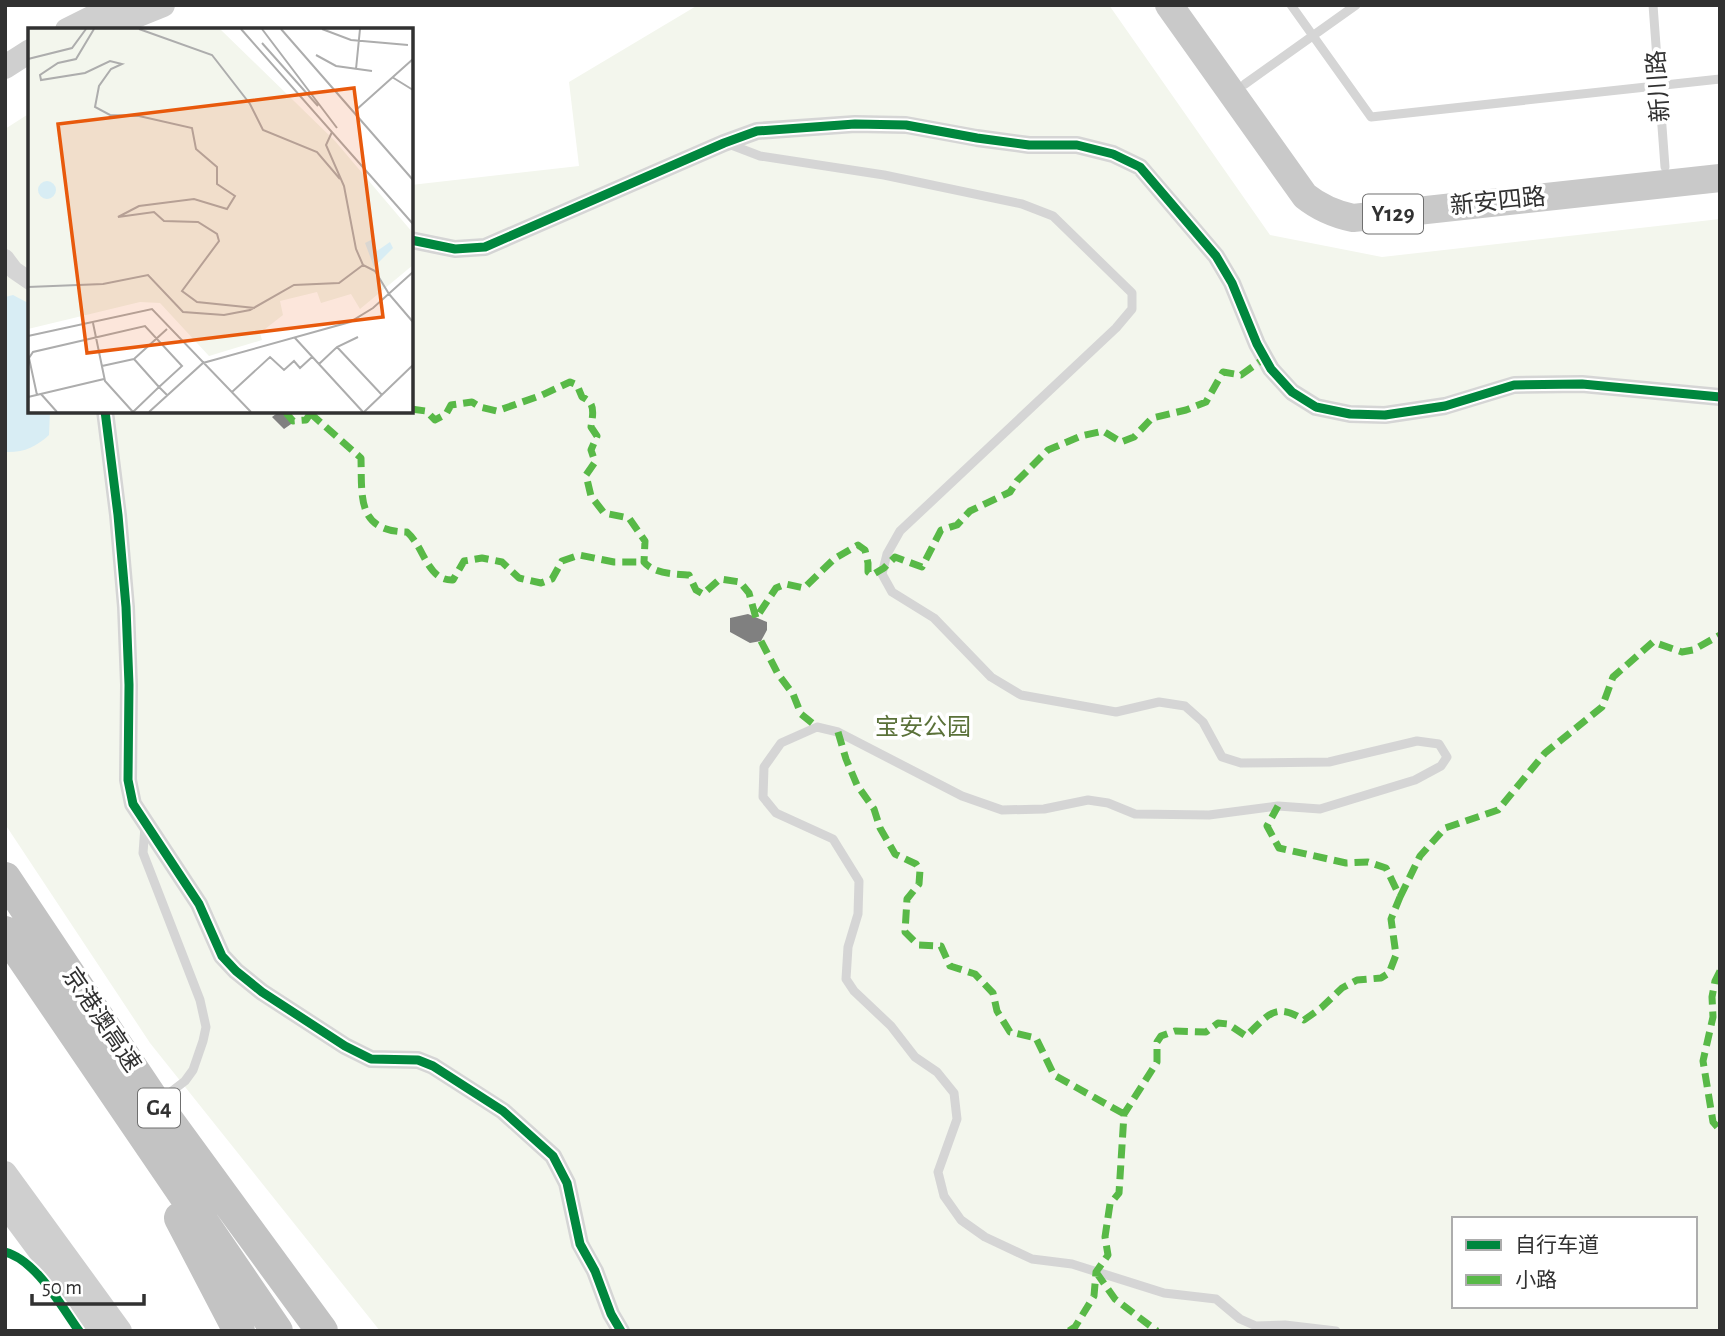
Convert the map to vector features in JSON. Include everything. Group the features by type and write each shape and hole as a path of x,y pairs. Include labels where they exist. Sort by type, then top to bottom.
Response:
{"highway":[{"name":"京港澳高速","path":"5,878 277,1331"},
{"name":"京港澳高速","path":"5,932 143,1110 322,1331"},
{"path":"143,1110 211,1282 239,1331"}],"main road":[{"path":"71,28 117,5"},
{"path":"106,28 163,5"},
{"name":"新安四路","path":"1169,5 1305,196 1319,207 1336,214 1353,218 1720,178"},
{"name":"新安四路","path":"1189,5 1316,183 1338,198 1353,201 1720,161"},
{"path":"5,67 28,52"},
{"path":"5,86 28,71"},
{"path":"5,1173 11,1207 99,1331"},
{"path":"11,1207 120,1331"}],"street":[{"path":"413,240 455,249 485,247 757,131 855,124 906,125 1029,145 1077,145 1113,154 1140,167 1216,256 1232,283 1257,344 1271,369 1292,392 1316,407 1350,414 1385,415 1445,406 1514,385 1582,384 1720,397"},
{"path":"5,258 13,270 28,280"},
{"path":"105,413 126,607 128,780 133,804 199,904 222,956 262,992 345,1046 371,1059 418,1060 433,1066 503,1111 553,1156 567,1183 579,1244 621,1331"}],"lane":[{"path":"1291,5 1371,117 1720,79"},
{"path":"1245,85 1356,5"},
{"name":"新川路","path":"1653,5 1665,167"},
{"path":"724,143 760,156 884,175 1021,204 1053,216 1132,293 1132,309 1116,328 900,531 887,554 883,574 892,592 934,618 991,677 1021,695 1116,712 1159,702 1185,705 1203,722 1222,757 1241,763 1329,762 1417,741 1439,744 1447,757 1441,766 1415,780 1320,809 1278,806 1209,815 1135,814 1108,803 1088,800 1044,809 1002,810 962,796 838,732 817,727 781,743 764,767 763,797 776,813 833,839 859,881 858,914 848,947 846,979 854,991 891,1026 915,1057 937,1072 954,1093 957,1119 939,1172 944,1196 961,1220 985,1237 1032,1259 1072,1264 1164,1293 1216,1298 1240,1319 1256,1325 1285,1325 1336,1331"},
{"path":"143,1110 184,1081 192,1070 204,1041 206,1027 200,1000 143,853 145,824"}],"green space":[{"name":"宝安公园","path":"698,5 1109,5 1270,235 1382,257 1720,219 1720,1331 380,1331 150,1043 5,824 5,129 28,114 28,413 413,413 413,185 579,166 569,82"}],"shaded area":[{"path":"13,295 28,303 28,413 50,413 49,435 29,448 5,452 5,297"}],"building":[{"path":"277,413 286,413 294,422 284,429 272,417"},
{"path":"748,614 767,622 767,630 761,641 750,643 730,632 730,618"}],"marked path":[{"path":"413,409 426,411 435,420 446,414 451,405 472,402 497,411 570,382 577,385 582,397 590,402 591,427 597,436 591,450 595,462 586,475 591,496 604,513 629,518 645,541 644,562 653,569 689,575 696,590 703,594 720,579 740,582 749,593 756,618 776,588 786,584 804,588 834,559 858,545 865,550 868,572 872,575 895,557 922,567 941,530 957,525 970,511 1010,492 1017,481 1048,450 1081,436 1103,431 1121,442 1134,437 1152,418 1206,402 1223,372 1241,375 1265,358"},
{"path":"287,413 293,421 306,420 311,413"},
{"path":"310,413 361,458 363,499 371,519 379,526 407,532 432,569 444,579 453,580 464,561 482,558 502,562 519,578 541,583 552,579 562,561 579,555 614,562 644,562"},
{"path":"1400,897 1420,856 1445,828 1498,810 1545,753 1602,707 1613,677 1653,642 1682,652 1693,650 1720,635"},
{"path":"761,641 778,674 793,694 801,714 817,727"},
{"path":"838,732 857,785 874,809 880,828 895,854 916,864 920,870 919,884 907,899 905,932 918,945 941,946 950,966 975,974 993,993 997,1011 1010,1032 1036,1038 1054,1075 1124,1114"},
{"path":"1069,1331 1075,1327 1094,1296 1096,1272 1108,1255 1105,1237 1110,1204 1119,1193 1124,1114 1157,1062 1157,1042 1161,1036 1175,1031 1206,1032 1218,1023 1228,1024 1246,1036 1266,1017 1278,1011 1294,1014 1304,1020 1342,988 1357,980 1381,978 1389,973 1396,955 1391,919 1400,897 1386,868 1368,862 1346,863 1279,848 1267,826 1278,806"},
{"path":"1720,971 1715,981 1712,997 1713,1017 1703,1061 1713,1122 1720,1130"},
{"path":"1096,1272 1115,1299 1157,1331"}],"cycle path":[{"path":"413,240 455,249 485,247 757,131 855,124 906,125 1029,145 1077,145 1113,154 1140,167 1216,256 1232,283 1257,344 1271,369 1292,392 1316,407 1350,414 1385,415 1445,406 1514,385 1582,384 1720,397"},
{"path":"105,413 126,607 128,780 133,804 199,904 222,956 236,971 262,992 345,1046 371,1059 418,1060 433,1066 503,1111 553,1156 567,1183 580,1244 621,1331"},
{"path":"5,1252 27,1264 37,1274 79,1331"}]}
